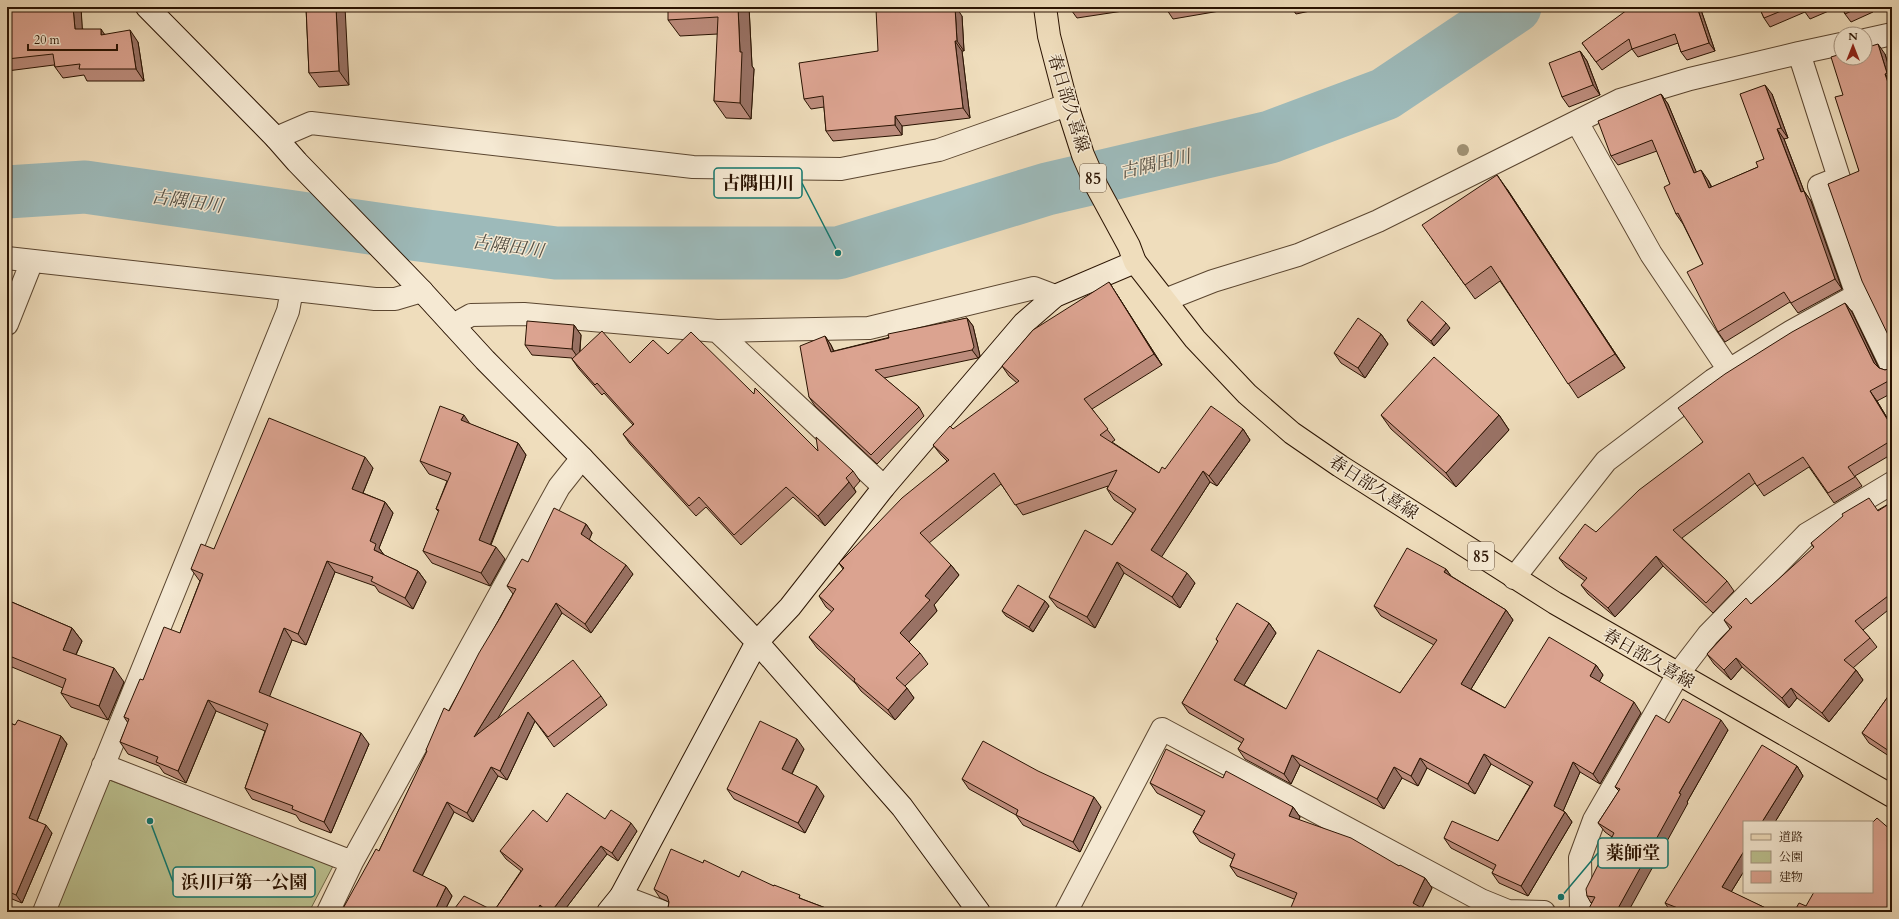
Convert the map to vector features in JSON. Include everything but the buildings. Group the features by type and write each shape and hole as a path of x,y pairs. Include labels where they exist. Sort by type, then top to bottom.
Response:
{"main road":[{"name":"春日部久喜線","path":"1045,7 1049,36 1067,105 1083,155 1097,187 1132,254 1195,339 1247,394 1292,433 1340,466 1514,578 1678,674 1892,796"}],"street":[{"path":"147,7 276,138 485,360 582,458 757,642 902,807 979,912"},
{"path":"1873,38 1892,34"},
{"path":"1166,300 1213,281 1298,255 1371,224 1620,100 1690,79 1799,52 1833,46"},
{"path":"1799,52 1839,178 1819,186 1857,295 1892,367"},
{"path":"276,138 310,123 693,167 841,169 939,150 1067,105"},
{"path":"1577,122 1652,254 1729,370"},
{"path":"663,912 614,904 757,642 790,607 884,487 1024,323 1054,296 1132,254"},
{"path":"7,258 375,298 395,298 415,284"},
{"path":"7,324 32,261"},
{"path":"453,325 471,315 524,314 717,331 869,328 1034,288 1054,296"},
{"path":"44,912 288,311 292,290"},
{"path":"1514,578 1606,461 1713,380 1792,331 1857,295"},
{"path":"717,331 884,487"},
{"path":"328,912 352,862 558,487 582,458"},
{"path":"1581,912 1580,858 1594,820 1678,674 1708,635 1807,534 1892,483"},
{"path":"1066,912 1162,729 1481,900 1508,911 1544,912"},
{"path":"103,765 352,862"}],"green space":[{"path":"99,776 333,866 309,912 50,912"}],"waterway":[{"name":"古隅田川","path":"7,192 85,187 556,253 838,253 1047,189 1270,137 1385,94 1515,7"}],"place":[{"name":"古隅田川","path":"838,253"},
{"name":"浜川戸第一公園","path":"150,821"},
{"name":"薬師堂","path":"1561,897"}]}
